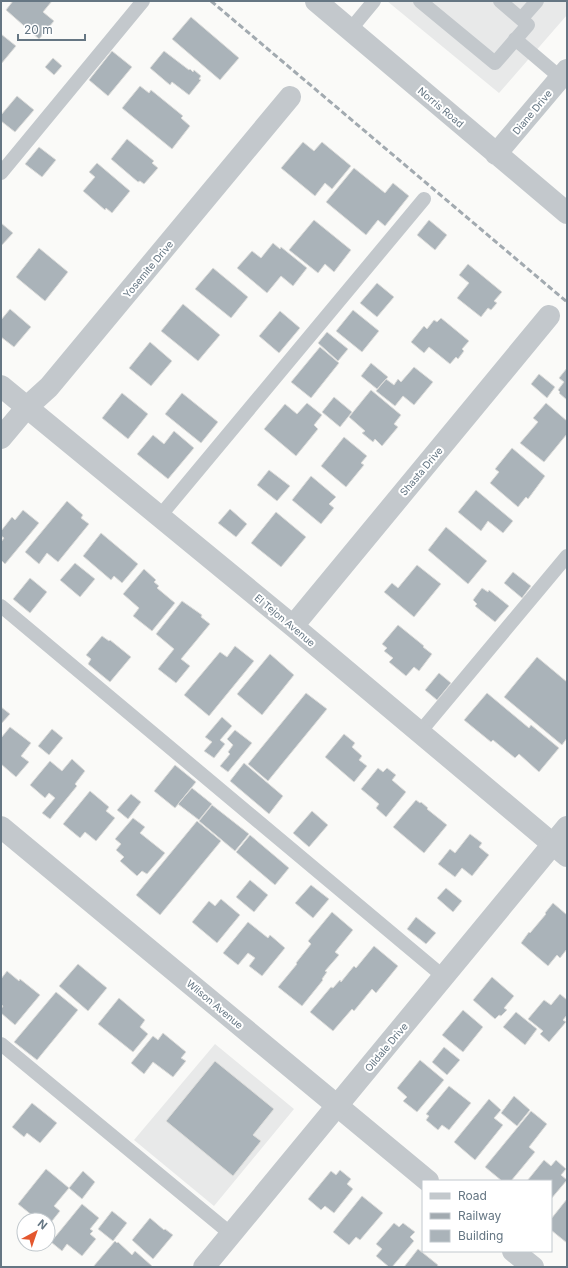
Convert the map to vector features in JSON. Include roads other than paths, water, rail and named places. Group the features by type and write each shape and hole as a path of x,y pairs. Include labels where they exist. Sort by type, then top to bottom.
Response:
{"street":[{"name":"Norris Road","path":"316,1 567,213"},
{"name":"Diane Drive","path":"496,154 564,74"},
{"name":"Yosemite Drive","path":"1,438 27,407 49,388 290,97"},
{"name":"Shasta Drive","path":"293,626 550,316"},
{"name":"El Tejon Avenue","path":"1,386 293,626 560,850"},
{"name":"Wilson Avenue","path":"1,827 427,1180"},
{"name":"Oildale Drive","path":"204,1267 444,977 560,850 567,827"},
{"path":"514,1252 532,1267"}],"lane":[{"path":"1,173 143,1"},
{"path":"350,30 374,1"},
{"path":"420,1 495,62 528,24 500,1"},
{"path":"521,19 536,1"},
{"path":"515,39 564,74"},
{"path":"160,516 424,199"},
{"path":"420,732 567,556"},
{"path":"1,606 444,977"},
{"path":"1,1044 231,1234"}],"railway":[{"path":"211,1 567,302"}]}
